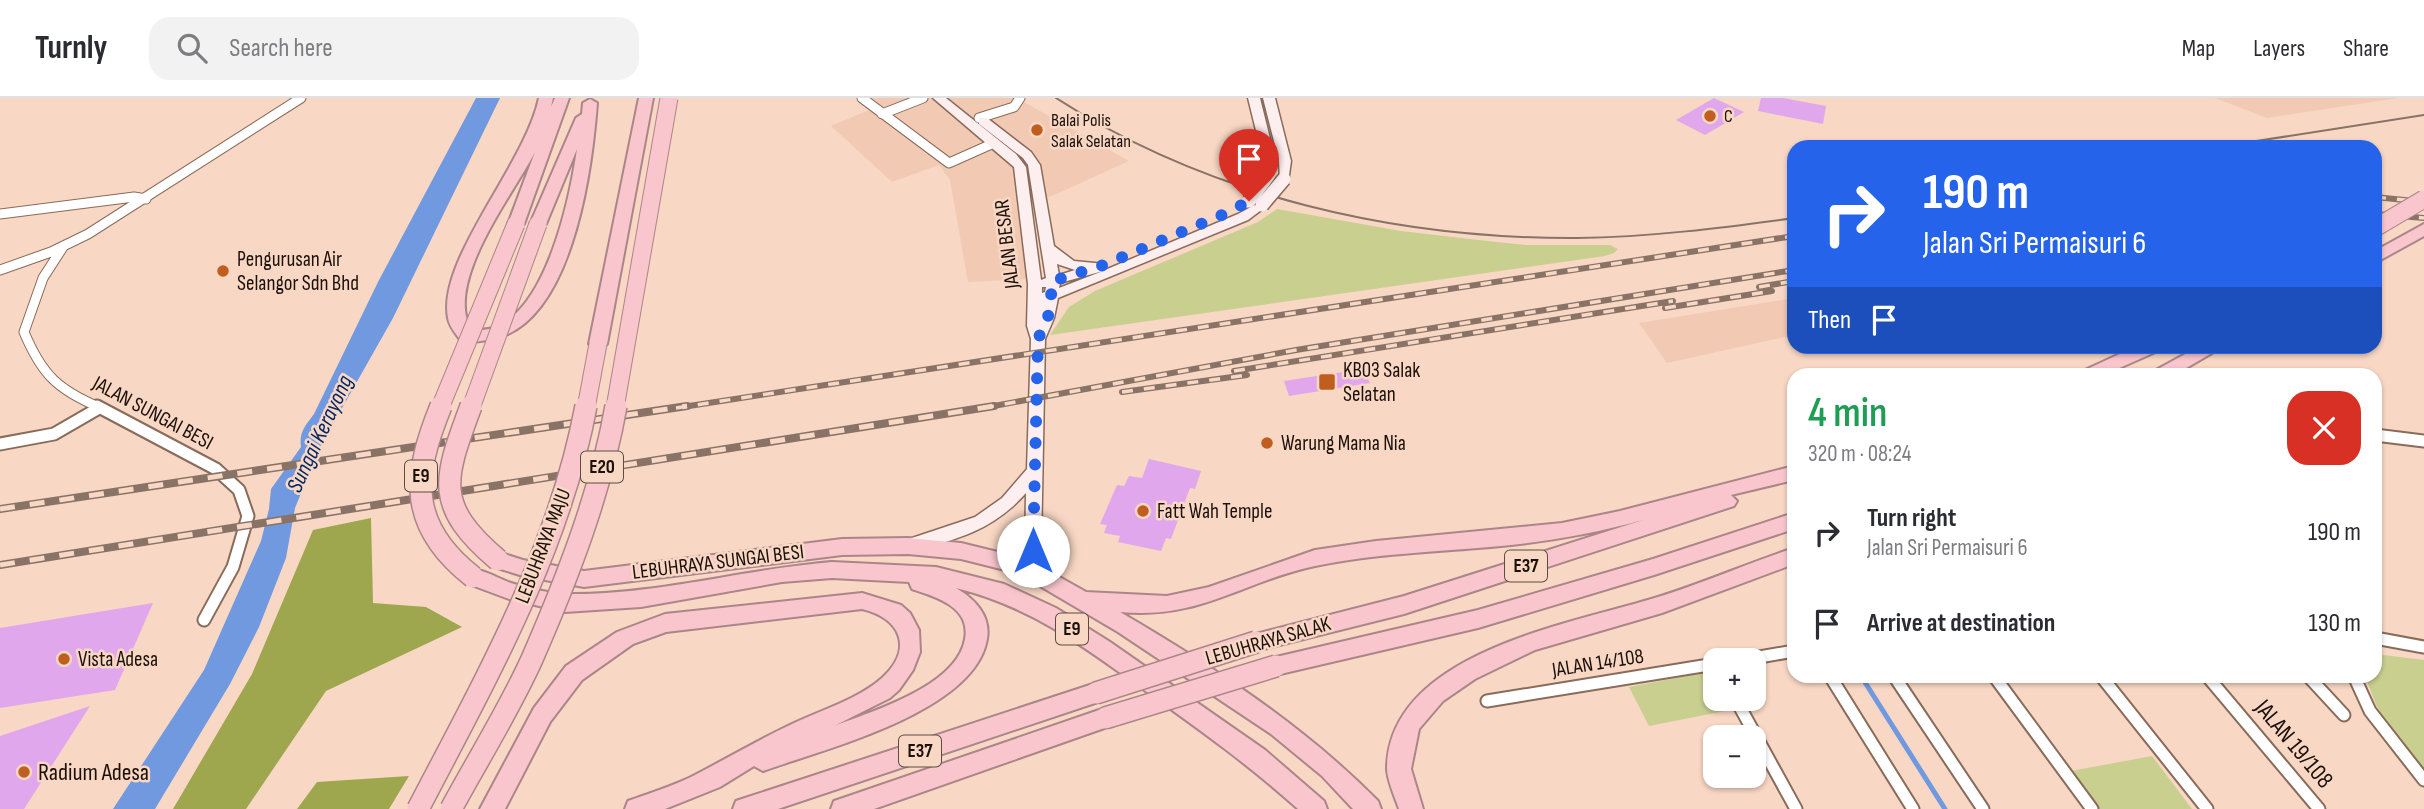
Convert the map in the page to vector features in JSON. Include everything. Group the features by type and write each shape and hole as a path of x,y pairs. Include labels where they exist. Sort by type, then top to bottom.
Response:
{"highway":[{"path":"545,98 532,141 478,237 465,266 455,310 457,323 467,337 489,338 512,327 534,304 551,276 562,252 571,215 591,100"},
{"name":"LEBUHRAYA SUNGAI BESI","path":"562,98 516,224 438,416 422,466 419,498 428,528 449,559 473,577 509,591 565,603 641,599 842,547 908,546 961,551 1010,563 1047,580 1126,626 1279,727 1330,769 1369,809"},
{"name":"LEBUHRAYA MAJU","path":"418,809 517,616 542,558 578,451 646,98"},
{"name":"LEBUHRAYA MAJU","path":"451,809 531,660 576,546 609,446 669,98"},
{"name":"LEBUHRAYA SUNGAI BESI","path":"591,100 538,223 450,464 447,487 454,516 467,534 498,560 523,568 584,579 781,564 936,575 997,590 1048,614 1257,757 1315,809"},
{"path":"2382,224 2424,199"},
{"path":"2382,254 2424,229"},
{"path":"2104,368 2136,354"},
{"path":"2174,368 2201,354"},
{"path":"1081,600 1146,607 1181,603 1310,559 1355,551 1467,543 1564,531 1615,520 1754,480 1787,474"},
{"name":"LEBUHRAYA SALAK","path":"744,809 1256,642 1404,604 1787,482"},
{"name":"LEBUHRAYA SALAK","path":"844,809 1105,718 1276,666 1478,619 1654,567 1787,523"},
{"path":"1411,809 1399,769 1408,725 1436,694 1466,672 1529,643 1654,607 1787,559"},
{"path":"637,809 900,710 933,694 962,670 976,646 977,623 966,606 945,591 881,571"},
{"path":"492,809 542,715 574,673 625,638 665,623 862,601 893,611 904,622 910,634 911,650 898,677 882,691 768,746 701,784"}],"street":[{"name":"JALAN SUNGAI BESI","path":"0,270 64,247 302,98"},
{"path":"862,98 949,163 994,143"},
{"path":"881,114 923,98"},
{"name":"JALAN BESAR","path":"939,98 1012,157 1020,167 1035,291 1034,326 1038,339 1033,551 1047,580"},
{"name":"JALAN BESAR","path":"954,98 1027,155 1034,165 1053,288 1048,317 1038,339"},
{"path":"979,118 1014,107 1020,98"},
{"path":"1254,98 1269,159 1268,176 1256,203"},
{"path":"1035,291 1053,288 1107,269 1243,217 1284,179 1285,161 1269,98"},
{"path":"0,214 134,197 146,198"},
{"path":"1047,246 1060,261 1070,265 1107,269"},
{"name":"JALAN SUNGAI BESI","path":"64,247 43,278 24,332 40,367 59,383 99,408 112,412 216,469 239,490 247,516 233,567 204,620"},
{"path":"1048,317 1107,269"},
{"path":"0,444 54,433 99,408"},
{"path":"2382,436 2424,441"},
{"path":"908,546 948,536 991,519 1017,495 1034,471"},
{"path":"2382,639 2424,647"},
{"path":"1766,656 1787,652"},
{"name":"JALAN 14/108","path":"1487,701 1703,666"},
{"path":"1834,683 1913,809"},
{"path":"1899,683 1983,809"},
{"path":"1999,683 2092,809"},
{"path":"2107,683 2207,809"},
{"name":"JALAN 19/108","path":"2213,683 2319,809"},
{"path":"2314,683 2344,715"},
{"path":"2357,683 2370,711 2424,780"},
{"path":"1742,711 1796,809"}],"shaded area":[{"path":"856,98 1017,98 1129,161 1052,196 1022,204 1030,279 968,282 950,180 939,165 892,182 831,126 869,110"},
{"path":"2215,98 2398,98 2267,118"},
{"path":"1787,299 1787,337 1667,363 1639,323"}],"green space":[{"path":"1277,209 1401,231 1527,245 1610,245 1618,249 1605,256 1050,335 1069,307 1095,291 1258,222"},
{"path":"371,518 373,603 426,607 462,627 326,691 246,809 173,809 252,674 313,530"},
{"path":"2382,655 2424,660 2424,769 2379,712 2368,683 2382,683"},
{"path":"1703,673 1703,711 1725,711 1649,726 1629,687"},
{"path":"2152,756 2192,809 2098,809 2071,771"},
{"path":"409,776 389,809 297,809 317,782"}],"water":[{"name":"Sungai Kerayong","path":"476,98 500,98 393,318 320,447 295,508 286,558 259,627 230,684 155,809 113,809 204,670 261,541 271,489 301,447 303,429 314,414 378,282"}],"building":[{"name":"C","path":"1714,98 1744,112 1705,135 1676,120"},
{"name":"C","path":"1761,98 1783,98 1826,106 1823,124 1758,111"},
{"name":"KB03 Salak Selatan","path":"1363,369 1370,383 1289,396 1284,381"},
{"name":"Fatt Wah Temple","path":"1149,459 1201,471 1195,489 1190,488 1171,539 1166,538 1161,551 1118,542 1120,536 1104,533 1107,525 1100,524 1117,485 1124,486 1129,476 1142,478"},
{"name":"Vista Adesa","path":"153,603 115,690 0,708 0,628"},
{"name":"Radium Adesa","path":"90,706 24,809 0,809 0,736"}],"waterway":[{"path":"1865,683 1945,809"}],"tram line":[{"path":"1056,98 1115,132 1177,162 1306,206 1373,220 1441,230 1577,238 1632,236 1787,219"},
{"path":"2263,140 2424,115"}],"railway":[{"path":"2382,198 2424,202"},
{"path":"2382,215 2424,218"},
{"path":"676,408 1787,237"},
{"path":"992,406 1296,350 1787,271"},
{"path":"1759,287 1787,282"},
{"path":"1665,308 1772,291"},
{"path":"1234,371 1673,301"},
{"path":"1122,392 1247,375"},
{"path":"0,509 687,406"},
{"path":"0,565 992,406"},
{"path":"983,408 992,406"}],"place":[{"name":"C","path":"1710,116"},
{"name":"Balai Polis Salak Selatan","path":"1037,130"},
{"name":"Pengurusan Air Selangor Sdn Bhd","path":"223,271"},
{"name":"KB03 Salak Selatan","path":"1327,382"},
{"name":"Warung Mama Nia","path":"1267,443"},
{"name":"Fatt Wah Temple","path":"1143,511"},
{"name":"Vista Adesa","path":"64,659"},
{"name":"Radium Adesa","path":"24,772"}],"route":[{"path":"1033,551 1038,339 1048,317 1053,281 1104,265 1249,201"}]}
